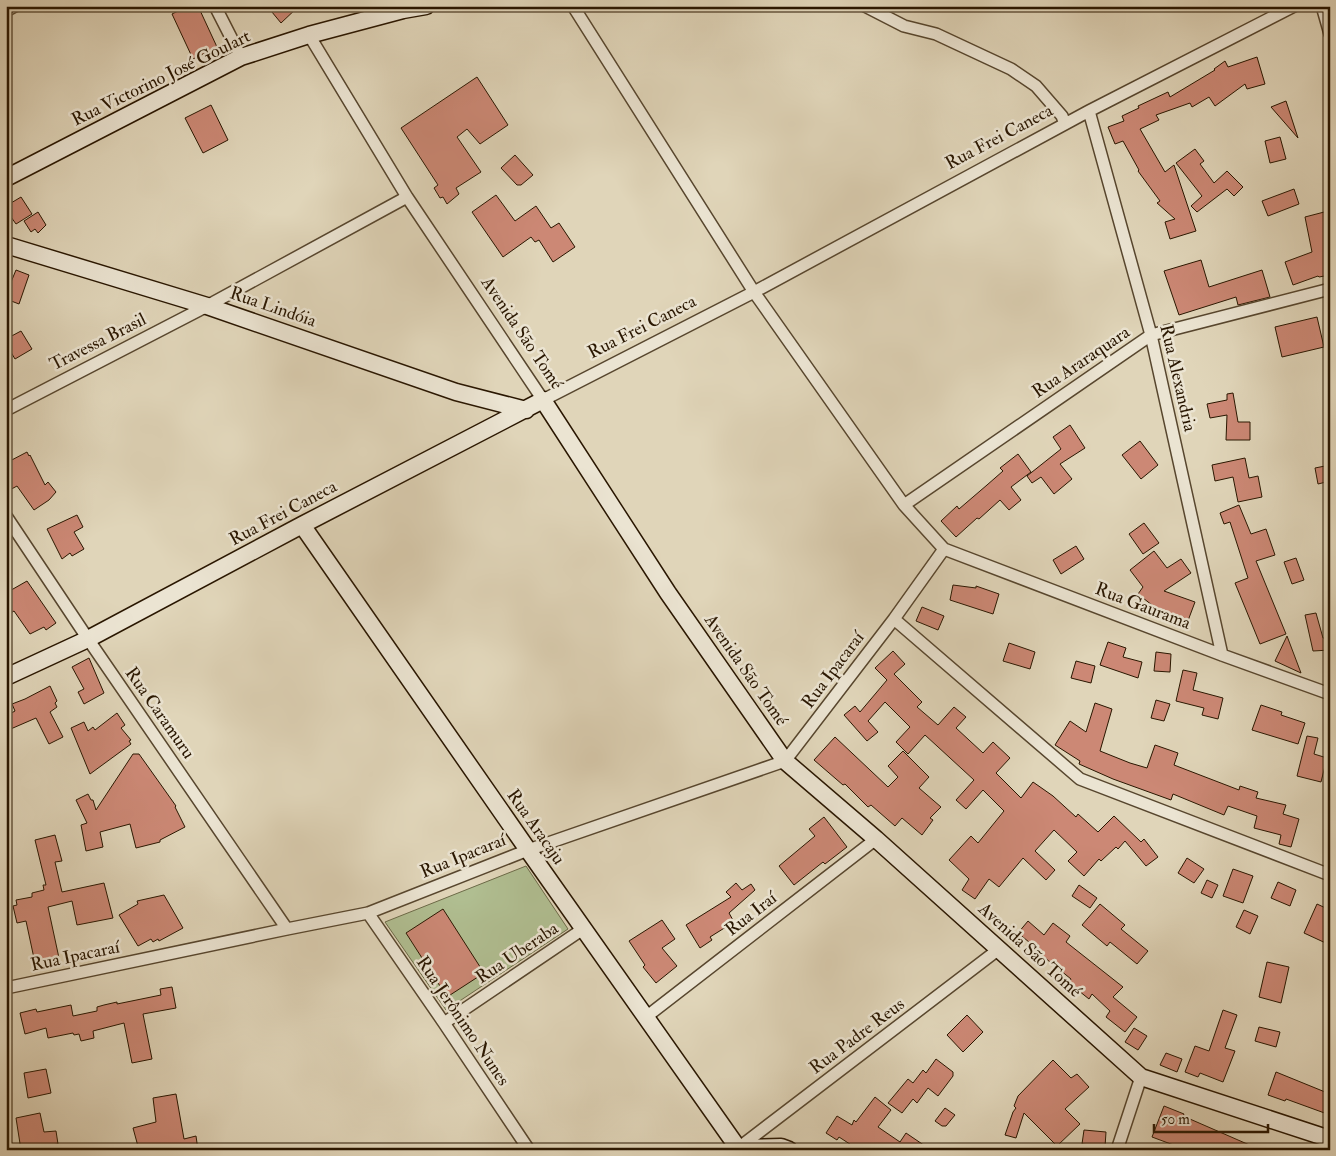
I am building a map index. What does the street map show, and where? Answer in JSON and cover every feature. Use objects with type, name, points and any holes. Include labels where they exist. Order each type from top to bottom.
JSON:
[{"type":"street","points":[[6,11],[15,6]]},
{"type":"street","points":[[215,6],[241,57]]},
{"type":"street","points":[[573,6],[754,292],[904,505],[944,549]]},
{"type":"street","points":[[865,6],[904,26],[936,34],[1011,68],[1036,86],[1062,116],[1065,124]]},
{"type":"street","name":"Rua Frei Caneca","points":[[6,677],[88,639],[302,525],[754,292],[1089,111],[1294,6]]},
{"type":"street","points":[[1322,6],[1330,34]]},
{"type":"street","name":"Rua Victorino José Goulart","points":[[6,178],[241,57],[402,8],[422,7]]},
{"type":"street","name":"Avenida São Tomé","points":[[310,35],[407,197],[543,400],[668,593],[784,761],[876,839],[1141,1077],[1330,1139]]},
{"type":"street","name":"Rua Alexandria","points":[[1089,111],[1151,335],[1222,655]]},
{"type":"street","name":"Travessa Brasil","points":[[6,410],[207,306],[407,197]]},
{"type":"street","name":"Rua Lindóia","points":[[6,245],[207,306],[456,392],[526,410]]},
{"type":"street","name":"Rua Araraquara","points":[[904,505],[1151,335],[1330,289]]},
{"type":"street","name":"Rua Caramuru","points":[[6,516],[287,929]]},
{"type":"street","name":"Rua Aracaju","points":[[302,525],[737,1149]]},
{"type":"street","name":"Rua Gaurama","points":[[944,549],[1330,694]]},
{"type":"street","name":"Rua Ipacaraí","points":[[6,988],[368,913],[528,850],[784,761],[894,619],[944,549]]},
{"type":"street","points":[[894,619],[1080,779],[1330,875]]},
{"type":"street","name":"Rua Iraí","points":[[646,1017],[876,839]]},
{"type":"street","name":"Rua Jerônimo Nunes","points":[[368,913],[529,1150]]},
{"type":"street","name":"Rua Uberaba","points":[[444,1023],[584,929]]},
{"type":"street","name":"Rua Padre Reus","points":[[737,1149],[999,949]]},
{"type":"street","points":[[1117,1150],[1141,1077]]},
{"type":"street","points":[[737,1149],[782,1147],[789,1150]]},
{"type":"green space","points":[[526,866],[568,929],[446,1010],[385,922]]},
{"type":"building","points":[[188,6],[198,6],[217,47],[193,59],[172,14]]},
{"type":"building","points":[[267,6],[299,6],[281,23]]},
{"type":"building","points":[[1257,57],[1265,84],[1247,89],[1245,84],[1215,106],[1209,97],[1192,107],[1190,103],[1156,115],[1159,120],[1140,129],[1165,172],[1174,165],[1196,231],[1170,239],[1165,222],[1175,219],[1157,203],[1160,201],[1138,171],[1123,141],[1115,144],[1108,127],[1124,121],[1122,116],[1139,108],[1138,106],[1168,92],[1170,97],[1215,70],[1225,61],[1228,67]]},
{"type":"building","points":[[477,77],[508,125],[480,144],[467,129],[457,137],[481,172],[456,188],[459,194],[447,204],[443,197],[440,198],[434,188],[438,185],[401,128]]},
{"type":"building","points":[[1286,101],[1298,138],[1271,107]]},
{"type":"building","points":[[211,105],[228,140],[203,153],[185,118]]},
{"type":"building","points":[[1280,137],[1286,159],[1270,163],[1265,141]]},
{"type":"building","points":[[1195,149],[1204,161],[1200,164],[1214,183],[1227,171],[1243,187],[1234,196],[1227,189],[1197,212],[1191,206],[1202,196],[1176,163]]},
{"type":"building","points":[[515,155],[533,175],[521,185],[517,185],[501,168]]},
{"type":"building","points":[[1294,189],[1299,204],[1268,216],[1262,201]]},
{"type":"building","points":[[496,195],[515,221],[536,206],[551,228],[559,223],[575,247],[553,262],[539,240],[535,242],[531,237],[503,257],[472,212]]},
{"type":"building","points":[[21,197],[32,214],[16,224],[6,210],[6,206]]},
{"type":"building","points":[[1328,211],[1330,219],[1330,275],[1318,276],[1293,285],[1285,262],[1312,252],[1305,217]]},
{"type":"building","points":[[38,212],[46,225],[38,233],[35,229],[31,232],[24,221]]},
{"type":"building","points":[[1201,260],[1209,287],[1262,270],[1270,297],[1238,305],[1236,297],[1179,315],[1164,271]]},
{"type":"building","points":[[16,270],[29,275],[19,304],[6,299],[6,294]]},
{"type":"building","points":[[1317,317],[1324,347],[1282,357],[1275,327]]},
{"type":"building","points":[[21,331],[32,349],[15,359],[6,344],[6,339]]},
{"type":"building","points":[[1233,393],[1238,422],[1250,422],[1250,440],[1226,440],[1227,415],[1210,418],[1207,404],[1227,400],[1227,394]]},
{"type":"building","points":[[1070,425],[1085,448],[1060,464],[1072,479],[1054,494],[1041,477],[1032,483],[1027,476],[1061,449],[1053,437]]},
{"type":"building","points":[[1140,441],[1158,465],[1141,479],[1122,455]]},
{"type":"building","points":[[27,452],[45,485],[48,482],[56,492],[49,500],[34,510],[17,486],[6,492],[6,463]]},
{"type":"building","points":[[1018,454],[1031,472],[1011,487],[1021,500],[1009,510],[1000,500],[956,537],[941,521],[957,506],[959,509],[987,485],[1003,471],[1000,468]]},
{"type":"building","points":[[1245,458],[1249,478],[1258,476],[1262,497],[1238,502],[1233,477],[1215,481],[1212,465]]},
{"type":"building","points":[[1330,465],[1330,481],[1318,484],[1315,468]]},
{"type":"building","points":[[1239,505],[1251,534],[1266,529],[1275,555],[1256,561],[1286,634],[1260,644],[1235,583],[1248,578],[1230,522],[1224,524],[1220,513]]},
{"type":"building","points":[[77,515],[83,527],[74,532],[84,549],[72,556],[70,553],[62,559],[47,529]]},
{"type":"building","points":[[1144,523],[1159,543],[1143,554],[1129,534]]},
{"type":"building","points":[[1076,546],[1084,559],[1061,574],[1053,560]]},
{"type":"building","points":[[1154,551],[1167,568],[1181,559],[1191,573],[1164,591],[1195,602],[1186,626],[1160,617],[1162,613],[1138,594],[1143,587],[1130,570]]},
{"type":"building","points":[[1296,558],[1304,580],[1292,584],[1284,562]]},
{"type":"building","points":[[27,581],[56,623],[46,630],[44,627],[30,634],[14,611],[6,616],[6,593]]},
{"type":"building","points":[[953,585],[976,588],[976,586],[999,594],[993,614],[950,600]]},
{"type":"building","points":[[922,607],[944,616],[938,630],[916,621]]},
{"type":"building","points":[[1316,613],[1323,638],[1330,638],[1330,650],[1313,651],[1305,615]]},
{"type":"building","points":[[1287,636],[1301,673],[1275,661]]},
{"type":"building","points":[[1108,642],[1126,648],[1123,657],[1142,662],[1138,678],[1100,665]]},
{"type":"building","points":[[1009,643],[1035,652],[1030,669],[1003,661]]},
{"type":"building","points":[[893,651],[905,664],[894,674],[922,702],[917,707],[938,725],[954,707],[966,717],[956,728],[983,753],[993,742],[1010,758],[996,773],[1021,798],[1033,782],[1053,796],[1076,817],[1078,814],[1098,832],[1114,816],[1141,842],[1144,839],[1158,857],[1146,866],[1125,841],[1118,849],[1116,847],[1101,861],[1099,859],[1084,876],[1068,861],[1077,852],[1054,830],[1035,851],[1055,870],[1046,880],[1023,858],[999,887],[989,879],[975,899],[962,890],[969,879],[949,860],[971,836],[978,843],[1004,811],[983,790],[966,809],[956,800],[974,780],[925,735],[908,754],[896,742],[910,727],[885,702],[868,721],[878,732],[867,741],[844,715],[855,706],[860,712],[887,680],[875,668]]},
{"type":"building","points":[[1156,652],[1171,654],[1170,672],[1154,671]]},
{"type":"building","points":[[89,658],[104,693],[84,704],[78,692],[84,689],[72,667]]},
{"type":"building","points":[[1076,661],[1095,666],[1091,683],[1071,678]]},
{"type":"building","points":[[1183,670],[1197,673],[1193,690],[1223,698],[1218,719],[1202,715],[1204,708],[1176,701]]},
{"type":"building","points":[[50,686],[57,701],[55,703],[57,707],[50,712],[63,737],[49,744],[36,718],[6,731],[6,716],[15,711],[12,704]]},
{"type":"building","points":[[1156,700],[1170,704],[1164,721],[1151,718]]},
{"type":"building","points":[[1095,703],[1112,709],[1100,751],[1147,768],[1155,745],[1178,753],[1174,765],[1239,790],[1240,786],[1258,792],[1256,798],[1286,805],[1283,814],[1299,819],[1291,847],[1279,844],[1281,835],[1254,828],[1257,816],[1228,806],[1224,815],[1173,794],[1171,800],[1113,779],[1079,764],[1080,761],[1055,745],[1070,721],[1086,732]]},
{"type":"building","points":[[1261,705],[1282,712],[1281,715],[1305,723],[1298,744],[1252,730]]},
{"type":"building","points":[[117,713],[125,725],[121,728],[131,740],[129,741],[131,744],[90,774],[71,728],[84,722],[88,731],[93,727],[95,730]]},
{"type":"building","points":[[1307,736],[1318,738],[1314,754],[1327,758],[1321,782],[1297,776]]},
{"type":"building","points":[[835,737],[888,787],[898,777],[888,766],[903,751],[929,777],[919,788],[941,807],[930,818],[933,820],[922,835],[902,818],[895,826],[871,805],[868,807],[845,784],[843,785],[814,760]]},
{"type":"building","points":[[133,754],[139,754],[144,761],[176,806],[185,827],[160,840],[160,842],[136,848],[130,824],[100,832],[103,847],[86,851],[81,825],[87,823],[76,800],[88,794],[91,800],[93,800],[96,810]]},
{"type":"building","points":[[824,817],[847,847],[825,864],[823,862],[794,885],[779,866],[815,836],[809,829]]},
{"type":"building","points":[[55,835],[62,861],[55,862],[62,892],[104,883],[113,918],[77,925],[72,901],[48,907],[59,958],[35,963],[26,921],[17,923],[13,906],[17,905],[16,900],[32,897],[32,893],[44,890],[43,885],[46,885],[35,840]]},
{"type":"building","points":[[1187,858],[1204,869],[1194,883],[1178,873]]},
{"type":"building","points":[[1233,869],[1253,876],[1243,903],[1223,896]]},
{"type":"building","points":[[1207,880],[1218,885],[1212,898],[1201,893]]},
{"type":"building","points":[[1278,882],[1296,890],[1290,906],[1271,898]]},
{"type":"building","points":[[736,883],[742,890],[751,884],[755,890],[729,913],[734,922],[710,937],[712,940],[700,948],[686,925],[731,897],[726,892]]},
{"type":"building","points":[[1079,885],[1097,898],[1090,908],[1072,896]]},
{"type":"building","points":[[164,895],[183,928],[159,941],[158,939],[153,942],[151,939],[138,946],[119,915],[138,904],[137,901]]},
{"type":"building","points":[[1100,904],[1125,925],[1121,929],[1148,951],[1137,964],[1110,942],[1107,946],[1082,925]]},
{"type":"building","points":[[1317,904],[1330,910],[1330,945],[1304,933]]},
{"type":"building","points":[[443,909],[484,973],[447,997],[406,933]]},
{"type":"building","points":[[1244,910],[1258,916],[1250,934],[1236,927]]},
{"type":"building","points":[[662,920],[675,939],[662,948],[677,966],[656,983],[643,967],[645,965],[629,941]]},
{"type":"building","points":[[1028,921],[1044,935],[1053,923],[1070,936],[1066,942],[1123,987],[1113,997],[1137,1017],[1125,1032],[1106,1017],[1110,1011],[1092,994],[1089,999],[1069,983],[1071,979],[1034,949],[1035,947],[1018,933]]},
{"type":"building","points":[[1267,962],[1289,967],[1281,1003],[1259,997]]},
{"type":"building","points":[[172,987],[176,1008],[143,1014],[152,1059],[132,1063],[124,1023],[93,1031],[94,1038],[81,1041],[79,1034],[74,1035],[73,1033],[48,1038],[46,1028],[25,1034],[20,1013],[36,1009],[37,1012],[71,1005],[73,1016],[97,1011],[97,1007],[104,1005],[161,995],[160,989]]},
{"type":"building","points":[[1223,1010],[1237,1015],[1225,1048],[1235,1051],[1223,1082],[1200,1073],[1198,1077],[1185,1072],[1195,1046],[1209,1051]]},
{"type":"building","points":[[967,1015],[983,1032],[963,1052],[947,1035]]},
{"type":"building","points":[[1259,1027],[1280,1032],[1276,1047],[1255,1041]]},
{"type":"building","points":[[1134,1028],[1147,1036],[1138,1050],[1125,1042]]},
{"type":"building","points":[[1166,1053],[1182,1059],[1177,1072],[1160,1065]]},
{"type":"building","points":[[936,1059],[953,1072],[953,1076],[938,1096],[928,1088],[917,1103],[913,1099],[902,1113],[888,1103],[908,1079],[913,1083],[923,1070],[926,1073]]},
{"type":"building","points":[[1053,1060],[1071,1078],[1077,1074],[1089,1087],[1065,1109],[1080,1124],[1057,1146],[1024,1113],[1016,1138],[1005,1135],[1016,1108],[1014,1106],[1018,1096]]},
{"type":"building","points":[[46,1069],[51,1093],[28,1098],[24,1073]]},
{"type":"building","points":[[1276,1072],[1330,1094],[1330,1115],[1286,1099],[1285,1101],[1268,1095]]},
{"type":"building","points":[[176,1094],[184,1139],[196,1136],[198,1150],[139,1150],[133,1128],[156,1122],[153,1098]]},
{"type":"building","points":[[875,1097],[891,1110],[878,1127],[900,1142],[906,1133],[931,1150],[859,1150],[839,1137],[837,1140],[826,1133],[837,1116],[852,1125],[854,1120],[856,1122]]},
{"type":"building","points":[[1164,1106],[1261,1150],[1187,1150],[1152,1137]]},
{"type":"building","points":[[945,1108],[955,1115],[946,1126],[942,1126],[935,1121]]},
{"type":"building","points":[[40,1113],[44,1132],[56,1131],[58,1144],[21,1150],[16,1118]]},
{"type":"building","points":[[1084,1130],[1106,1132],[1105,1147],[1082,1144]]}]
